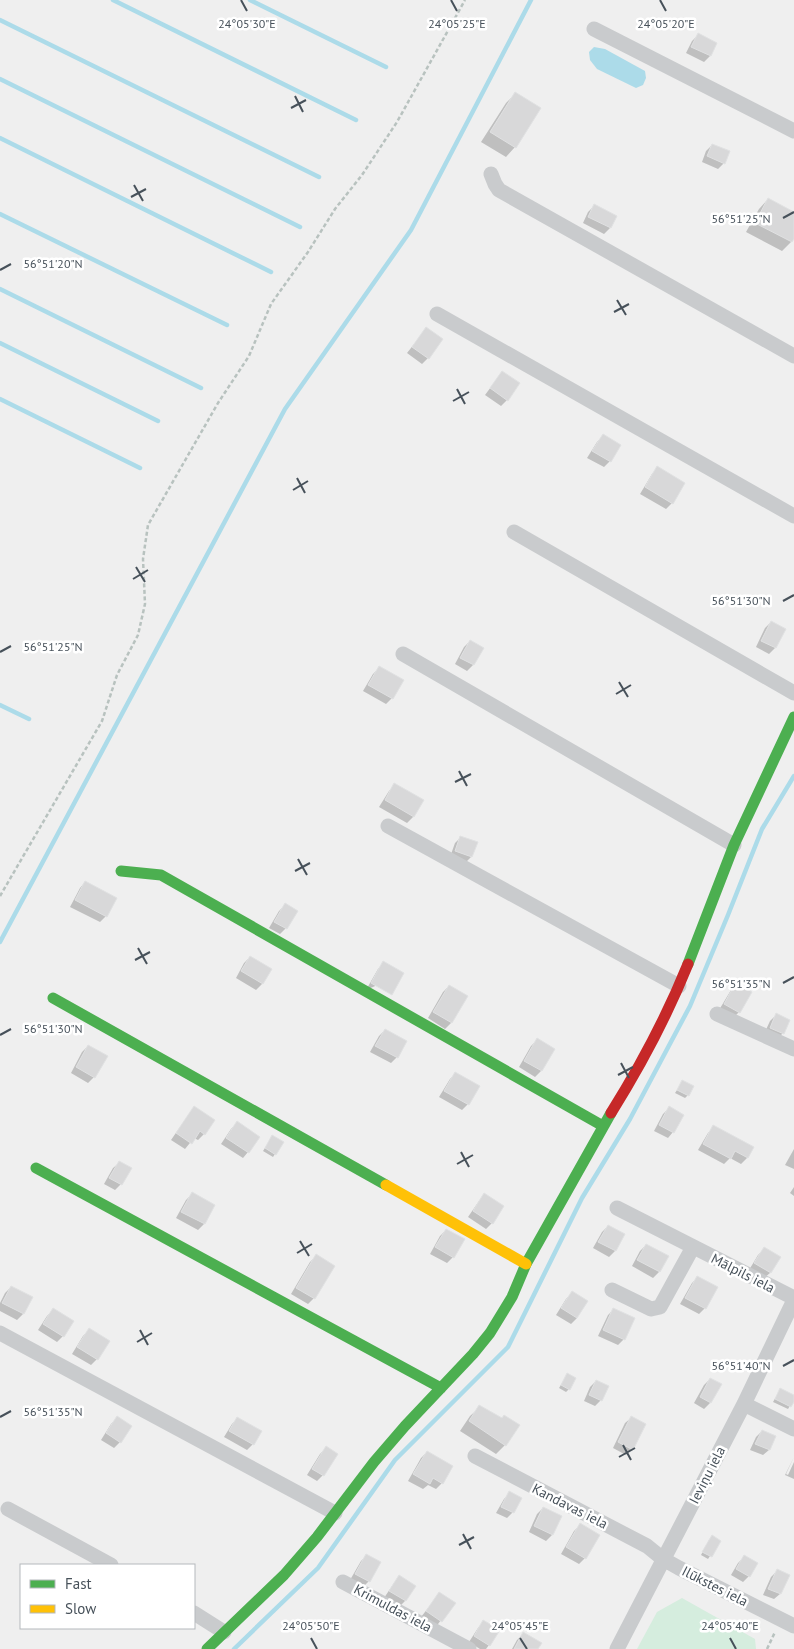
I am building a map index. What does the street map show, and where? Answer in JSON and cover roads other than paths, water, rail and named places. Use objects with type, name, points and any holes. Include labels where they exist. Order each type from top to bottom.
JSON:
[{"type":"street","points":[[594,29],[794,131]]},
{"type":"street","points":[[491,174],[494,184],[499,190],[794,356]]},
{"type":"street","points":[[437,314],[794,516]]},
{"type":"street","points":[[514,532],[794,693]]},
{"type":"street","points":[[403,654],[734,845]]},
{"type":"street","points":[[207,1649],[284,1575],[317,1537],[380,1455],[473,1354],[490,1332],[512,1297],[526,1264],[638,1067],[679,986],[734,845],[794,717]]},
{"type":"street","points":[[388,826],[679,986]]},
{"type":"street","points":[[121,871],[161,875],[603,1126]]},
{"type":"street","points":[[53,998],[526,1264]]},
{"type":"street","points":[[717,1014],[794,1049]]},
{"type":"street","points":[[36,1168],[441,1388]]},
{"type":"street","name":"Mālpils iela","points":[[617,1208],[794,1299]]},
{"type":"street","points":[[612,1290],[651,1308],[660,1307],[693,1247]]},
{"type":"street","name":"Ieviņu iela","points":[[617,1649],[744,1404],[794,1299]]},
{"type":"street","points":[[0,1333],[335,1513]]},
{"type":"street","points":[[744,1404],[794,1428]]},
{"type":"street","name":"Kandavas iela","points":[[475,1456],[647,1546],[663,1559]]},
{"type":"street","points":[[8,1509],[109,1564]]},
{"type":"street","name":"Ilūkstes iela","points":[[663,1559],[788,1623]]},
{"type":"street","name":"Krimuldas iela","points":[[343,1582],[470,1649]]},
{"type":"street","points":[[195,1614],[224,1632]]},
{"type":"water","points":[[594,47],[605,49],[645,71],[646,78],[643,85],[636,88],[597,69],[590,60],[589,52]]},
{"type":"waterway","points":[[113,0],[356,120]]},
{"type":"waterway","points":[[250,0],[386,67]]},
{"type":"waterway","points":[[0,942],[285,409],[411,230],[531,0]]},
{"type":"waterway","points":[[0,20],[319,177]]},
{"type":"waterway","points":[[0,79],[300,227]]},
{"type":"waterway","points":[[0,138],[271,272]]},
{"type":"waterway","points":[[0,214],[227,325]]},
{"type":"waterway","points":[[0,289],[201,388]]},
{"type":"waterway","points":[[0,343],[158,421]]},
{"type":"waterway","points":[[0,399],[140,468]]},
{"type":"waterway","points":[[0,705],[29,719]]},
{"type":"waterway","points":[[234,1649],[318,1568],[395,1460],[508,1347],[582,1198],[630,1119],[690,1006],[762,829],[794,776]]}]
